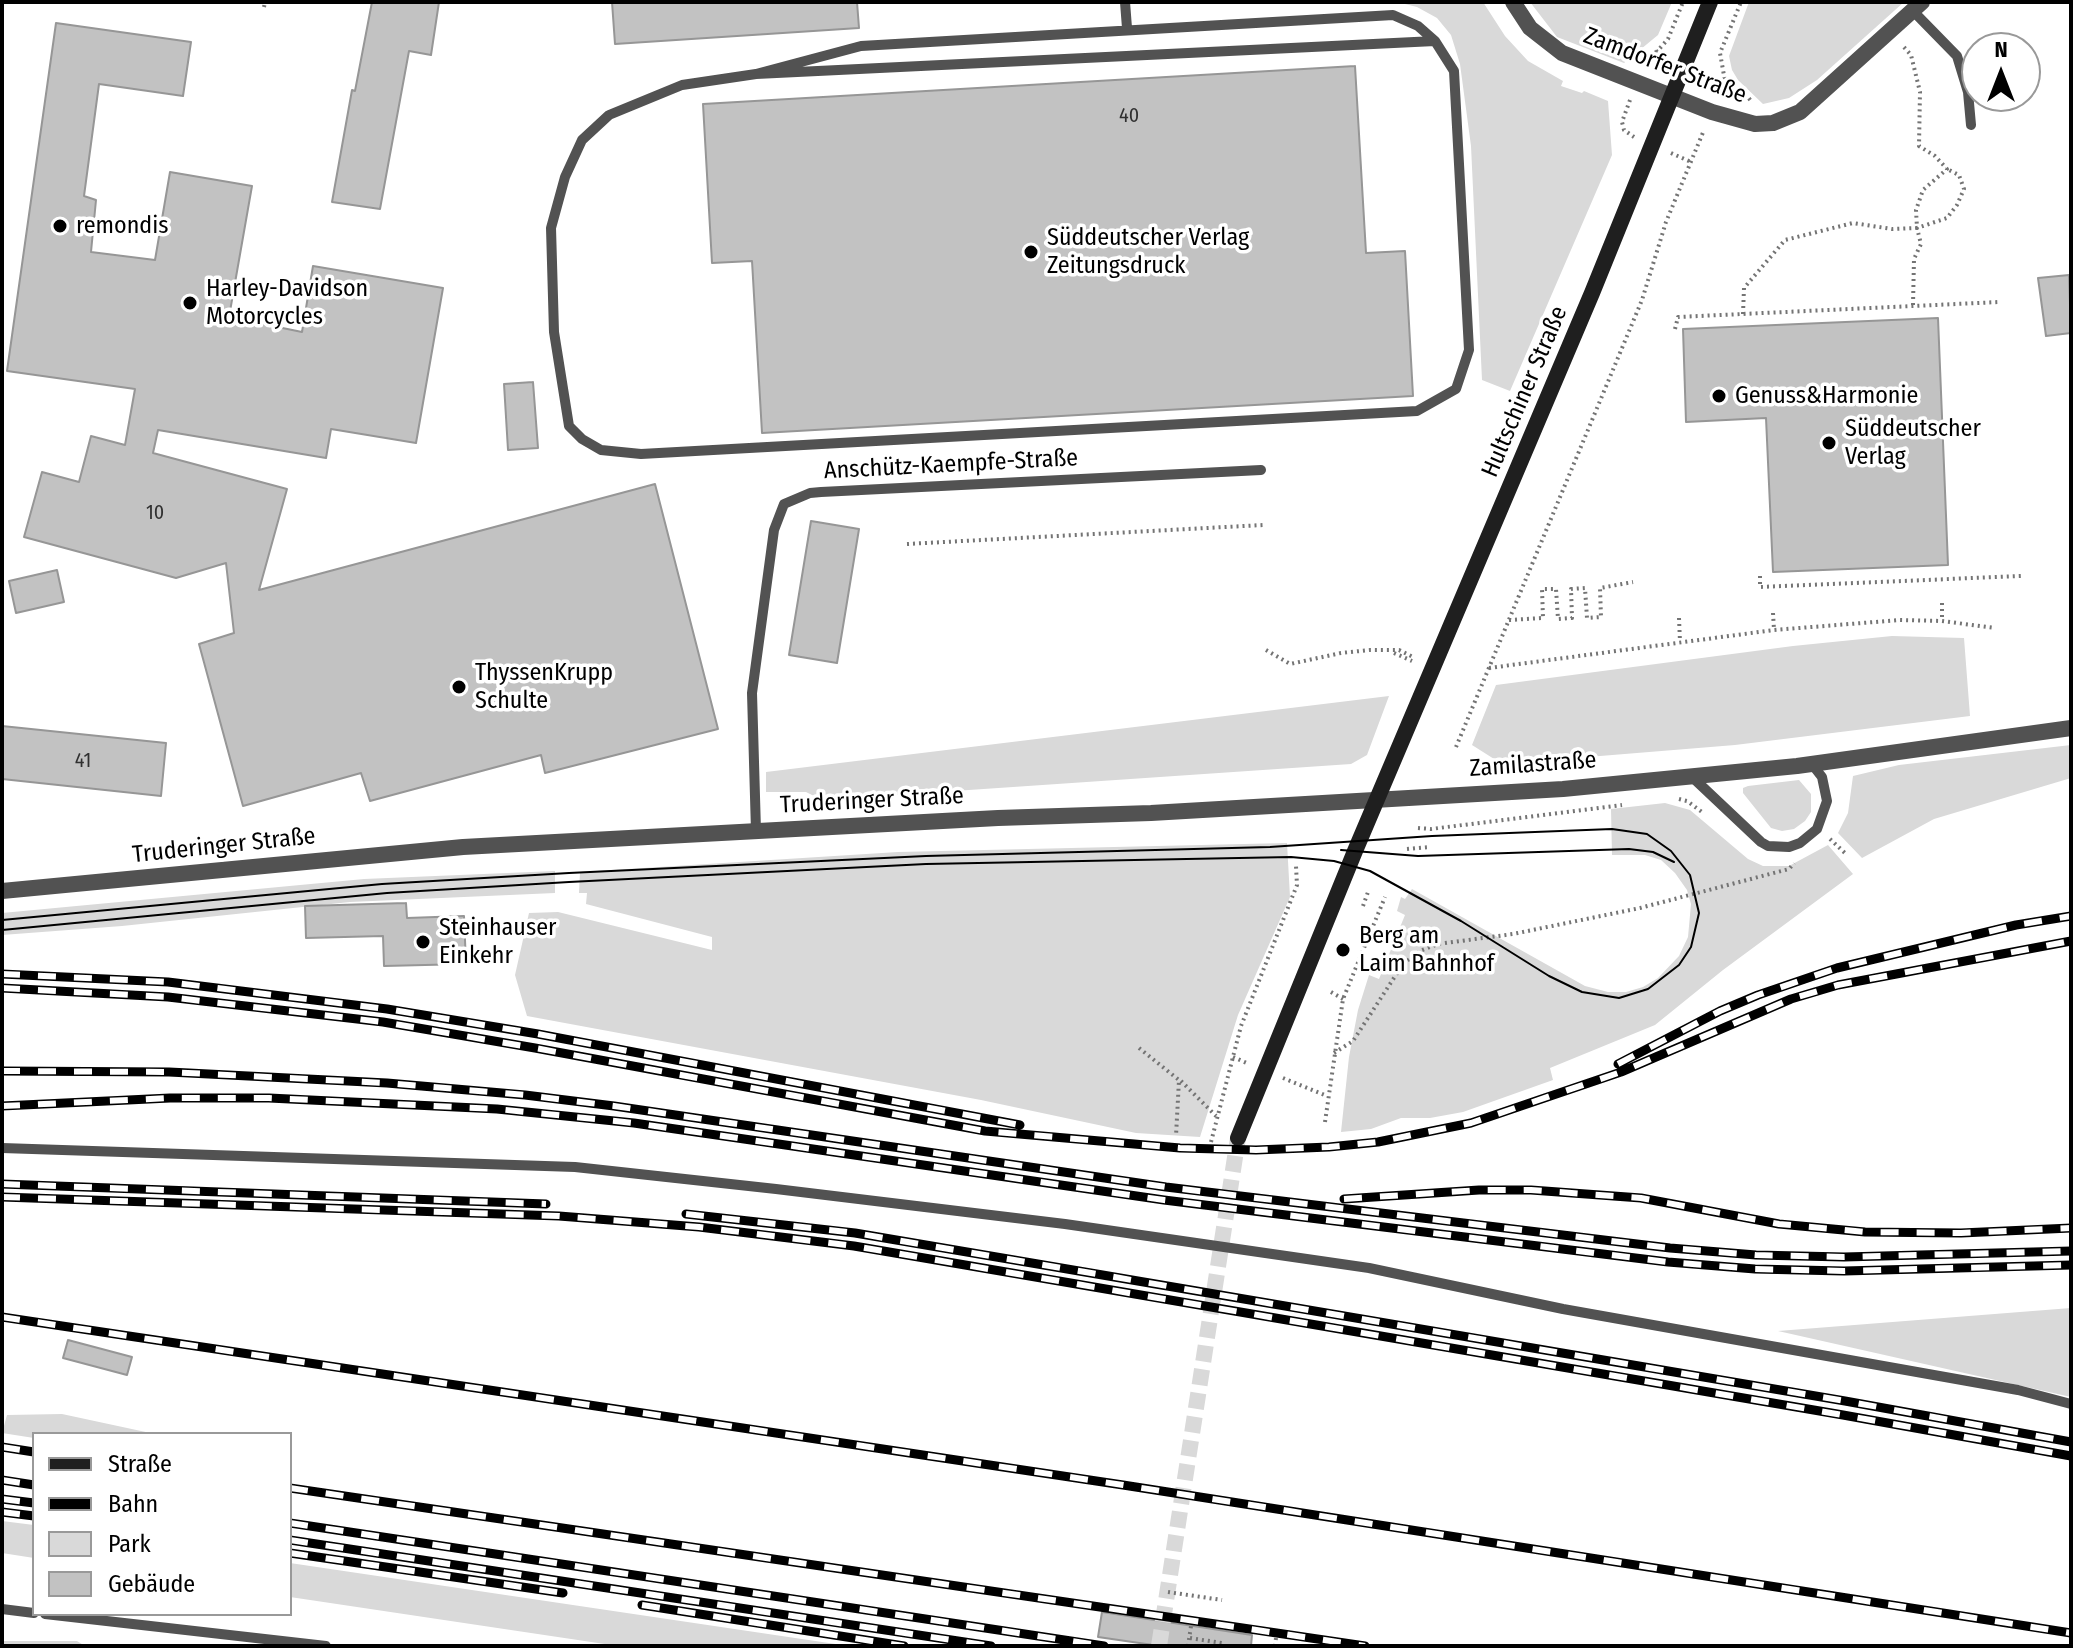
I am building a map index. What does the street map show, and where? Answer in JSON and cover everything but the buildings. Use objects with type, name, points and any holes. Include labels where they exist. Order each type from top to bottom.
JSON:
[{"type":"main road","name":"Hultschiner Straße","points":[[1378,798],[1520,465],[1710,2]]},
{"type":"main road","points":[[1238,1138],[1378,798]]},
{"type":"street","name":"Zamdorfer Straße","points":[[1513,2],[1530,28],[1562,53],[1712,112],[1755,124],[1773,123],[1800,112],[1917,6]]},
{"type":"street","name":"Zamilastraße","points":[[1378,798],[1563,789],[1811,763],[2071,728]]},
{"type":"street","name":"Truderinger Straße","points":[[2,891],[463,847],[1151,813],[1378,798]]},
{"type":"lane","points":[[1125,2],[1127,28]]},
{"type":"lane","points":[[1917,6],[1957,56],[1968,92],[1971,125]]},
{"type":"lane","points":[[756,74],[861,46],[1127,28],[1393,15],[1418,26],[1435,41],[1454,71],[1469,350],[1456,389],[1417,411],[641,454],[601,450],[582,439],[569,426],[554,332],[551,228],[565,177],[582,140],[609,115],[682,85],[756,74],[1435,41]]},
{"type":"lane","name":"Anschütz-Kaempfe-Straße","points":[[756,831],[752,693],[774,530],[784,504],[810,493],[821,492],[1261,470]]},
{"type":"lane","points":[[1690,775],[1761,842],[1768,846],[1789,847],[1809,837],[1817,829],[1827,801],[1822,777],[1811,763]]},
{"type":"lane","points":[[2,1148],[575,1167],[1050,1222],[1369,1268],[1563,1309],[2018,1390],[2071,1404]]},
{"type":"lane","points":[[2,1609],[32,1613]]},
{"type":"lane","points":[[63,1616],[326,1646]]},
{"type":"path","points":[[1725,81],[1720,53],[1741,2]]},
{"type":"path","points":[[1743,314],[1744,288],[1785,240],[1853,223],[1892,229],[1917,228],[1947,218],[1957,205],[1964,189],[1959,175],[1919,146],[1920,92],[1911,55]]},
{"type":"path","points":[[1456,747],[1642,300],[1666,222],[1712,112]]},
{"type":"path","points":[[1913,306],[1914,259],[1921,244],[1916,210],[1923,190],[1947,169]]},
{"type":"path","points":[[1675,329],[1678,317],[1999,302]]},
{"type":"path","points":[[907,544],[1263,525]]},
{"type":"path","points":[[1760,576],[1760,587],[2021,576]]},
{"type":"path","points":[[1509,620],[1543,618],[1542,589],[1556,589],[1558,619],[1572,618],[1571,589],[1585,588],[1587,618],[1601,617],[1600,588],[1633,582]]},
{"type":"path","points":[[1942,603],[1942,621]]},
{"type":"path","points":[[1773,613],[1774,630]]},
{"type":"path","points":[[1679,618],[1680,642]]},
{"type":"path","points":[[1489,668],[1774,630],[1900,620],[1942,621],[1995,628]]},
{"type":"path","points":[[1266,650],[1290,664],[1341,653],[1399,650],[1413,659]]},
{"type":"path","points":[[1669,797],[1687,801],[1705,815]]},
{"type":"path","points":[[1418,828],[1431,829],[1624,805]]},
{"type":"path","points":[[1820,846],[1831,838],[1846,854]]},
{"type":"path","points":[[1407,849],[1430,847]]},
{"type":"path","points":[[1334,1053],[1353,1041],[1403,964],[1420,951],[1438,944],[1513,934],[1640,908],[1789,869],[1795,862],[1783,863]]},
{"type":"path","points":[[1211,1142],[1241,1026],[1294,897],[1296,866]]},
{"type":"path","points":[[1363,906],[1368,892]]},
{"type":"path","points":[[1325,1122],[1343,999],[1385,897]]},
{"type":"path","points":[[1331,992],[1343,999]]},
{"type":"path","points":[[1139,1048],[1179,1080],[1216,1116]]},
{"type":"path","points":[[1176,1136],[1179,1080]]},
{"type":"path","points":[[1168,1592],[1222,1600]]},
{"type":"path","points":[[1188,1646],[1191,1626]]},
{"type":"path","points":[[1190,1638],[1222,1643]]},
{"type":"path","points":[[1275,1646],[1276,1638]]},
{"type":"green space","points":[[1397,2],[1483,2],[1505,36],[1528,61],[1563,81],[1561,86],[1608,101],[1612,155],[1510,391],[1482,380],[1471,146],[1460,64],[1451,35],[1437,18],[1417,7]]},
{"type":"green space","points":[[1530,2],[1672,2],[1658,35],[1624,63],[1557,37]]},
{"type":"green space","points":[[1749,2],[1904,2],[1817,80],[1789,98],[1763,104],[1738,80],[1729,56]]},
{"type":"green space","points":[[1892,636],[1964,638],[1970,716],[1735,745],[1502,764],[1472,745],[1496,685]]},
{"type":"green space","points":[[1389,696],[1367,755],[1351,764],[822,800],[806,792],[766,792],[766,772]]},
{"type":"green space","points":[[2071,745],[2071,778],[1934,819],[1862,858],[1838,833],[1848,813],[1853,776],[1899,765]]},
{"type":"green space","points":[[1799,780],[1811,794],[1811,812],[1794,829],[1782,831],[1771,828],[1743,793],[1743,788],[1748,786]]},
{"type":"green space","points":[[1665,803],[1690,810],[1748,859],[1763,866],[1789,866],[1828,845],[1853,874],[1723,970],[1655,1025],[1550,1068],[1553,1080],[1463,1112],[1430,1118],[1401,1118],[1371,1129],[1341,1132],[1349,1057],[1358,1010],[1369,975],[1379,979],[1405,915],[1397,911],[1401,897],[1405,899],[1412,889],[1585,986],[1608,992],[1626,992],[1643,987],[1658,978],[1679,956],[1688,937],[1691,904],[1687,890],[1661,860],[1645,855],[1612,855],[1611,809]]},
{"type":"green space","points":[[1287,843],[1290,897],[1238,1015],[1200,1137],[1136,1133],[981,1100],[527,1016],[515,975],[529,913],[558,912],[712,950],[712,937],[586,904],[587,893],[579,893],[580,872],[898,852]]},
{"type":"green space","points":[[555,871],[555,893],[350,902],[2,935],[2,913],[364,879]]},
{"type":"green space","points":[[2071,1308],[2071,1397],[1778,1331]]},
{"type":"green space","points":[[62,1414],[146,1432],[32,1432],[32,1438],[2,1433],[7,1415]]},
{"type":"green space","points":[[2,1521],[32,1525],[32,1558],[2,1553]]},
{"type":"green space","points":[[292,1563],[849,1646],[618,1646],[292,1597]]},
{"type":"green space","points":[[2,1641],[77,1641],[85,1646],[2,1646]]},
{"type":"tunnel","points":[[1159,1646],[1238,1138]]},
{"type":"tram line","points":[[2,920],[382,884],[569,873],[926,856],[1270,847],[1432,836],[1612,829],[1647,834],[1671,851],[1690,875],[1699,913],[1691,947],[1679,965],[1648,989],[1619,998],[1582,992],[1549,976],[1461,921],[1370,871],[1334,861],[1291,857],[926,864],[569,882],[387,893],[2,930]]},
{"type":"tram line","points":[[1341,850],[1418,856],[1629,849],[1653,852],[1674,862]]},
{"type":"railway","points":[[1618,1064],[1720,1011],[1837,968],[2016,925],[2071,916]]},
{"type":"railway","points":[[2,988],[168,997],[383,1022],[985,1131],[1180,1148],[1256,1150],[1378,1142],[1471,1123],[1621,1072],[1791,999],[1838,985],[2071,941]]},
{"type":"railway","points":[[2,974],[168,982],[387,1009],[538,1034],[1020,1125]]},
{"type":"railway","points":[[2,1071],[169,1072],[387,1083],[525,1095],[1166,1187],[1670,1248],[1756,1255],[1844,1257],[2071,1251]]},
{"type":"railway","points":[[2,1106],[170,1098],[269,1098],[497,1109],[634,1123],[1164,1200],[1668,1262],[1755,1269],[1844,1271],[2071,1265]]},
{"type":"railway","points":[[2,1184],[546,1204]]},
{"type":"railway","points":[[1344,1199],[1479,1190],[1531,1190],[1641,1198],[1779,1224],[1865,1232],[1961,1233],[2071,1228]]},
{"type":"railway","points":[[2,1197],[559,1216],[699,1227],[854,1246],[2071,1456]]},
{"type":"railway","points":[[686,1214],[855,1233],[2071,1442]]},
{"type":"railway","points":[[2,1317],[1123,1485],[2071,1633]]},
{"type":"railway","points":[[2,1447],[32,1452]]},
{"type":"railway","points":[[2,1480],[32,1485]]},
{"type":"railway","points":[[292,1488],[1365,1646]]},
{"type":"railway","points":[[2,1499],[32,1503]]},
{"type":"railway","points":[[2,1512],[32,1516]]},
{"type":"railway","points":[[292,1523],[1104,1646]]},
{"type":"railway","points":[[292,1540],[991,1646]]},
{"type":"railway","points":[[292,1553],[563,1593]]},
{"type":"railway","points":[[642,1605],[904,1646]]},
{"type":"place","name":"remondis","points":[[60,226]]},
{"type":"place","name":"Süddeutscher Verlag Zeitungsdruck","points":[[1031,252]]},
{"type":"place","name":"Harley-Davidson Motorcycles","points":[[190,303]]},
{"type":"place","name":"Genuss&Harmonie","points":[[1719,396]]},
{"type":"place","name":"Süddeutscher Verlag","points":[[1829,443]]},
{"type":"place","name":"ThyssenKrupp Schulte","points":[[459,687]]},
{"type":"place","name":"Steinhauser Einkehr","points":[[423,942]]},
{"type":"place","name":"Berg am Laim Bahnhof","points":[[1343,950]]}]
